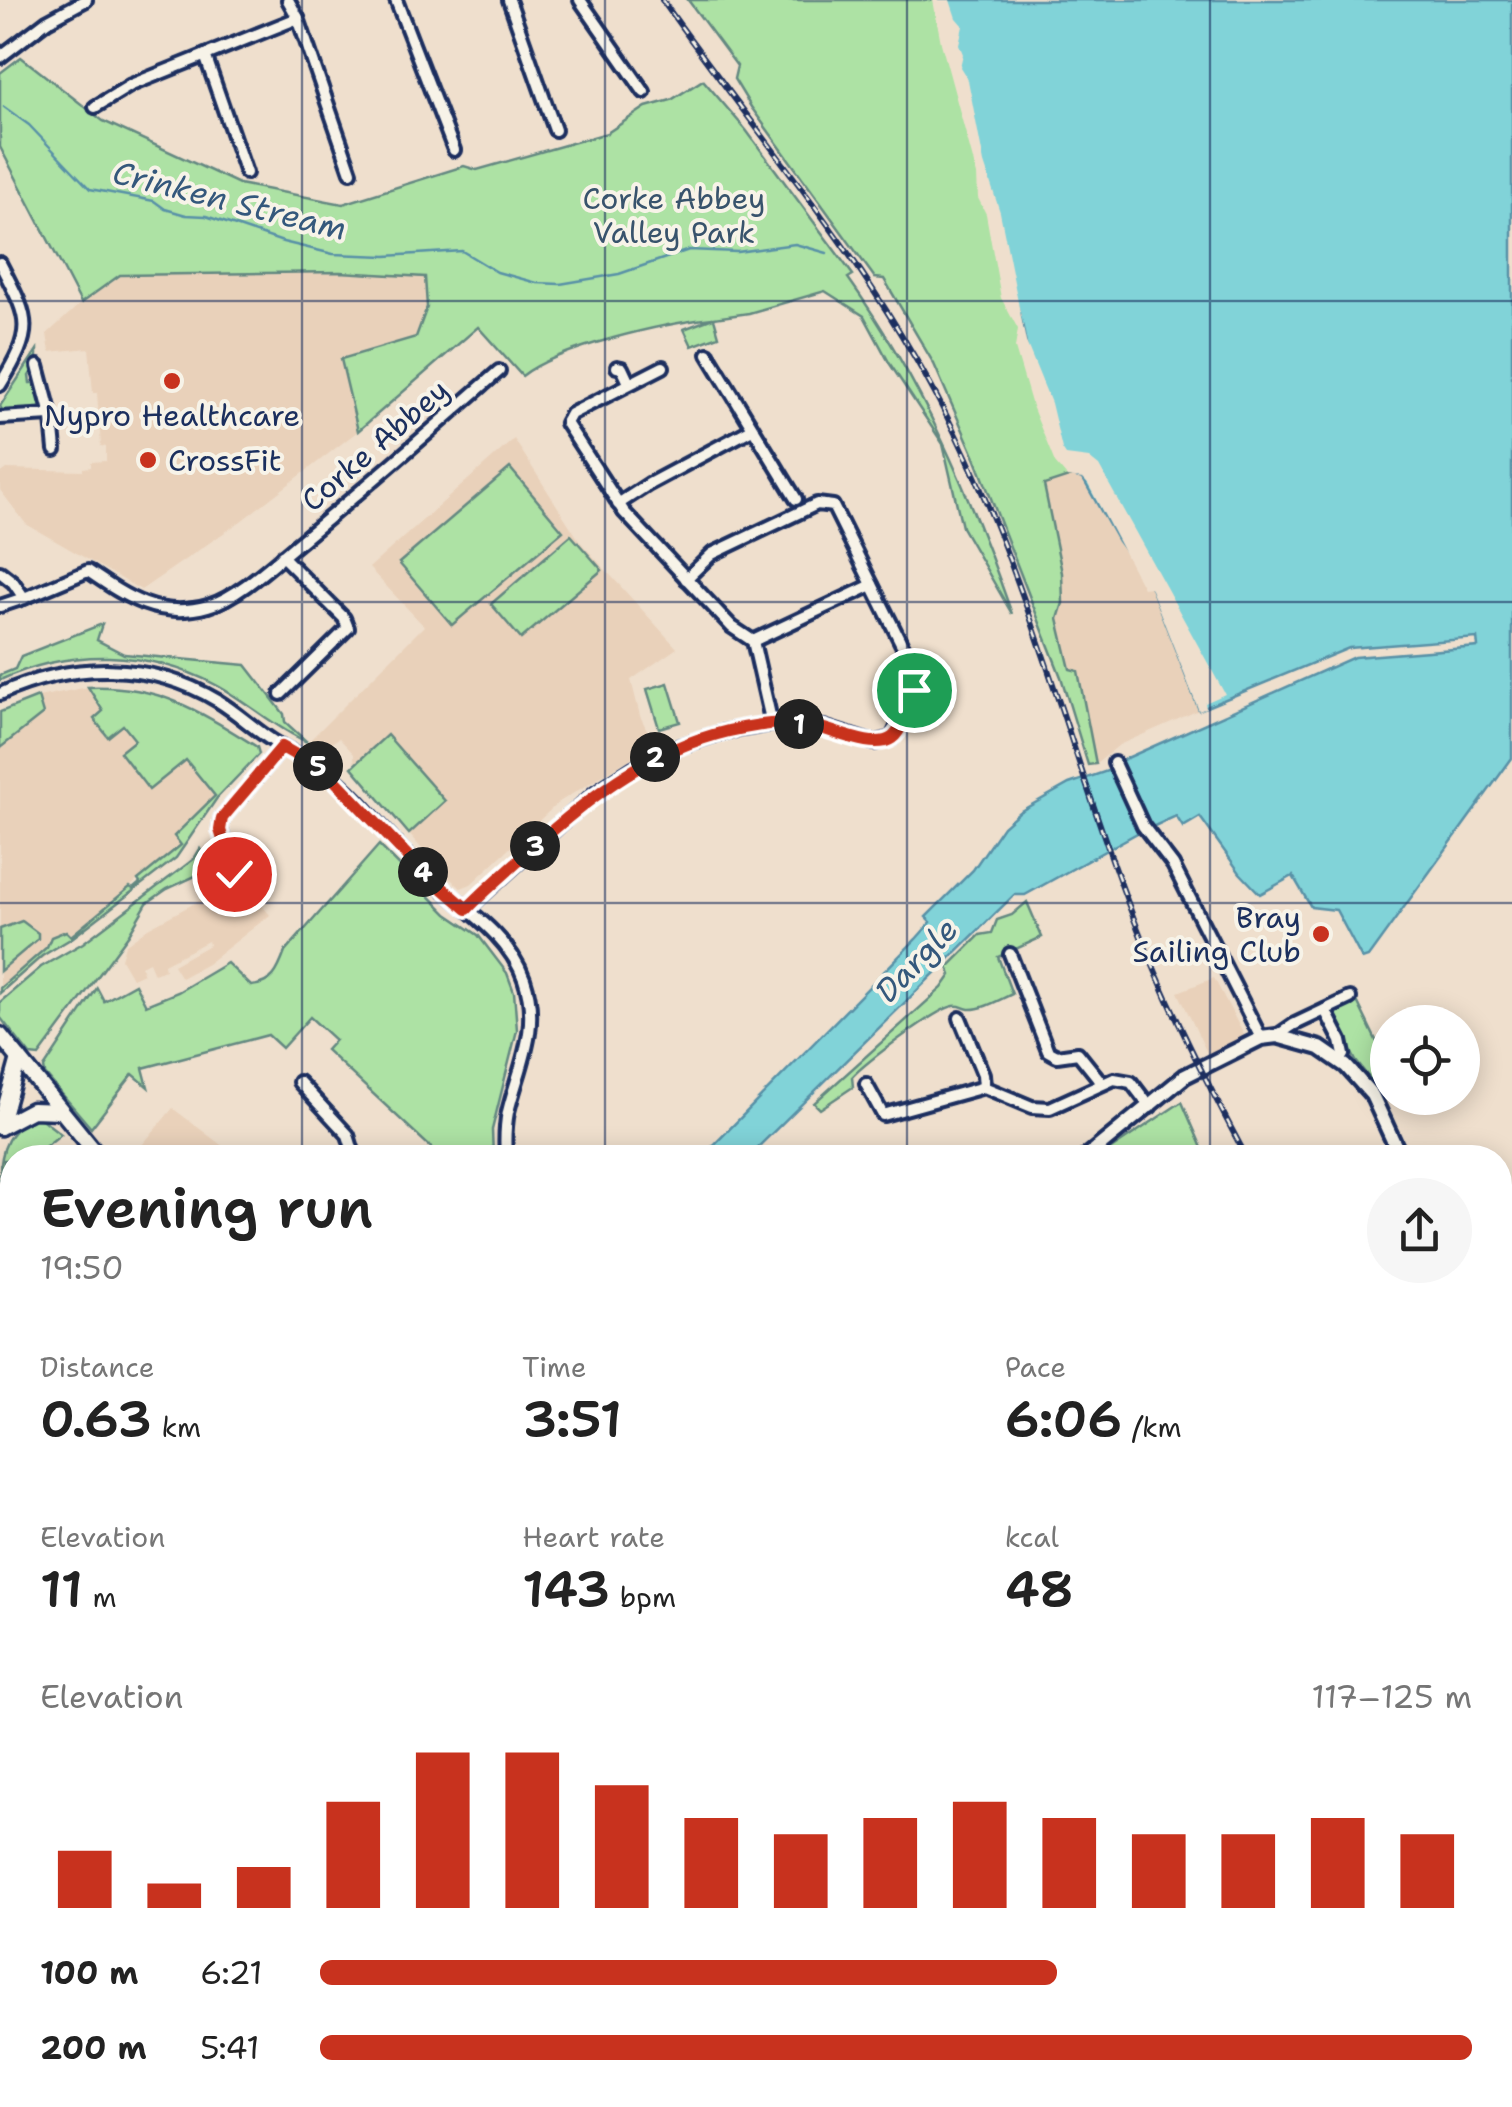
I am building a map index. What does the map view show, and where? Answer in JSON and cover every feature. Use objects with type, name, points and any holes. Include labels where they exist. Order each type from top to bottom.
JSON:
[{"type":"main road","points":[[0,1035],[87,1145]]},
{"type":"main road","points":[[0,1127],[19,1058]]},
{"type":"main road","points":[[0,1127],[32,1110],[61,1111]]},
{"type":"street","points":[[0,56],[86,0]]},
{"type":"street","points":[[288,0],[298,18],[351,172]]},
{"type":"street","points":[[396,0],[454,150]]},
{"type":"street","points":[[580,0],[644,92]]},
{"type":"street","points":[[512,1],[556,130]]},
{"type":"street","points":[[95,107],[131,85],[298,18]]},
{"type":"street","points":[[205,55],[246,173]]},
{"type":"street","points":[[0,263],[26,314],[22,342],[0,385]]},
{"type":"street","points":[[708,354],[796,499]]},
{"type":"street","points":[[617,367],[622,368],[628,383]]},
{"type":"street","points":[[663,367],[571,414],[566,423],[618,504],[732,627],[752,641],[772,724]]},
{"type":"street","name":"Corke Abbey","points":[[0,606],[88,571],[140,605],[202,607],[218,602],[388,470],[499,371]]},
{"type":"street","points":[[36,373],[50,416],[55,450]]},
{"type":"street","points":[[0,418],[50,416]]},
{"type":"street","points":[[618,504],[752,429]]},
{"type":"street","points":[[467,909],[578,807],[633,768],[696,740],[772,724],[806,724],[863,742],[884,742],[898,732],[916,683],[912,665],[832,506],[821,503],[712,554],[686,578]]},
{"type":"street","points":[[281,694],[348,628],[344,618],[282,556]]},
{"type":"street","points":[[0,572],[24,598]]},
{"type":"street","points":[[752,641],[872,585]]},
{"type":"street","points":[[0,694],[53,674],[114,669],[144,672],[197,690],[329,774],[417,866],[497,936],[514,956],[524,977],[532,1014],[527,1051],[508,1112],[507,1145]]},
{"type":"street","points":[[234,874],[220,830],[222,818],[282,747]]},
{"type":"street","points":[[1114,764],[1143,826],[1174,865],[1261,1038]]},
{"type":"street","points":[[1010,954],[1048,1051],[1057,1056],[1078,1054],[1102,1082]]},
{"type":"street","points":[[1278,1036],[1350,998]]},
{"type":"street","points":[[1325,1010],[1343,1047],[1340,1060]]},
{"type":"street","points":[[960,1018],[983,1074],[984,1086]]},
{"type":"street","points":[[1101,1145],[1185,1076],[1261,1038],[1278,1036],[1309,1043],[1340,1060],[1376,1101],[1395,1145]]},
{"type":"street","points":[[866,1084],[883,1115],[984,1086],[1042,1108],[1058,1106],[1114,1078],[1131,1082],[1150,1106]]},
{"type":"street","points":[[299,1082],[348,1135],[351,1145]]},
{"type":"shaded area","points":[[340,272],[425,277],[427,307],[416,337],[341,359],[358,431],[241,521],[141,590],[26,524],[0,490],[0,474],[7,469],[83,471],[91,467],[91,462],[106,461],[89,348],[50,352],[47,334],[120,275]]},
{"type":"shaded area","points":[[514,439],[581,543],[677,648],[631,680],[640,716],[654,744],[559,802],[471,884],[461,888],[439,869],[355,771],[354,754],[339,738],[322,749],[307,743],[424,626],[369,568]]},
{"type":"shaded area","points":[[1072,476],[1083,479],[1150,584],[1199,710],[1119,745],[1096,764],[1078,672],[1070,670],[1058,618],[1062,573],[1044,484]]},
{"type":"shaded area","points":[[88,687],[103,711],[107,736],[123,725],[135,741],[149,790],[186,760],[215,795],[174,835],[181,845],[0,993],[0,746],[43,711],[38,697]]},
{"type":"shaded area","points":[[240,879],[270,915],[207,964],[181,978],[173,965],[209,945],[208,941],[164,964],[165,970],[154,974],[149,962],[141,966],[143,973],[132,978],[121,959],[125,945],[148,928]]},
{"type":"shaded area","points":[[1214,978],[1245,1037],[1208,1055],[1178,992]]},
{"type":"shaded area","points":[[173,1108],[221,1145],[142,1145]]},
{"type":"green space","points":[[688,0],[938,0],[1072,476],[1044,485],[1062,573],[1063,603],[1058,619],[1070,669],[1078,671],[1096,764],[1088,765],[1061,677],[934,364],[884,279],[875,278],[751,107],[734,79],[737,66]]},
{"type":"green space","name":"Corke Abbey Valley Park","points":[[21,57],[103,121],[239,184],[343,204],[464,166],[477,170],[607,133],[646,107],[671,100],[703,80],[746,130],[853,275],[848,278],[899,357],[942,440],[1012,614],[962,527],[943,444],[890,364],[864,316],[825,291],[749,313],[714,318],[719,336],[692,346],[684,329],[713,318],[586,346],[522,376],[478,327],[358,431],[341,359],[416,337],[427,307],[425,277],[340,272],[120,275],[81,303],[0,147],[0,73]]},
{"type":"green space","points":[[37,350],[37,364],[29,376],[30,383],[38,383],[43,411],[2,410],[0,406]]},
{"type":"green space","points":[[510,468],[563,531],[452,625],[399,563]]},
{"type":"green space","points":[[571,535],[602,570],[521,639],[491,604]]},
{"type":"green space","points":[[102,624],[97,640],[124,654],[246,665],[284,714],[285,722],[307,742],[216,685],[190,673],[136,659],[108,657],[53,662],[0,680],[0,675],[15,669],[21,656]]},
{"type":"green space","points":[[668,683],[680,722],[659,728],[647,689]]},
{"type":"green space","points":[[88,687],[136,690],[177,702],[257,747],[259,754],[217,798],[176,858],[72,938],[42,956],[0,993],[0,988],[47,947],[51,937],[66,931],[71,936],[140,883],[138,880],[181,845],[174,836],[215,796],[186,760],[149,790],[120,752],[135,740],[123,725],[108,737],[94,719],[103,711]]},
{"type":"green space","points":[[38,697],[43,714],[0,748],[0,712]]},
{"type":"green space","points":[[387,735],[445,801],[409,834],[352,767]]},
{"type":"green space","points":[[379,845],[447,914],[478,935],[507,973],[514,992],[517,1030],[492,1130],[493,1145],[428,1145],[326,1050],[335,1040],[310,1017],[282,1048],[268,1035],[143,1068],[148,1087],[133,1074],[91,1128],[45,1074],[44,1068],[97,988],[104,1001],[135,984],[146,1005],[178,992],[227,963],[251,986],[258,985],[277,971],[285,952]]},
{"type":"green space","points":[[200,849],[208,862],[204,872],[147,903],[129,934],[39,1056],[30,1055],[0,1017],[0,1002],[41,967],[83,943],[194,859]]},
{"type":"green space","points":[[1027,902],[1042,937],[998,957],[1012,994],[979,1008],[945,1009],[859,1070],[852,1077],[853,1087],[820,1109],[814,1103],[942,988],[951,975],[948,967],[980,935],[992,933],[997,920],[1012,915]]},
{"type":"green space","points":[[22,921],[38,933],[38,939],[0,971],[0,929]]},
{"type":"green space","points":[[1356,999],[1370,1028],[1370,1079],[1356,1061],[1334,1017],[1336,1009]]},
{"type":"green space","points":[[1182,1102],[1201,1145],[1117,1145]]},
{"type":"green space","points":[[39,1117],[61,1134],[47,1145],[6,1145],[13,1132]]},
{"type":"water","points":[[938,0],[1512,0],[1512,758],[1368,957],[1362,959],[1336,910],[1311,907],[1293,876],[1260,894],[1200,817],[1183,827],[1176,816],[1147,826],[1118,762],[1354,657],[1478,647],[1477,638],[1349,648],[1199,710],[1150,585],[1118,541],[1083,479],[1072,476],[1037,405],[1023,328]]},
{"type":"water","name":"Dargle","points":[[1110,770],[1139,832],[1025,895],[1014,895],[760,1145],[714,1145],[916,939],[931,922],[926,917],[973,870],[1003,826],[1019,812],[1069,784]]},
{"type":"pier","points":[[933,0],[950,0],[963,26],[960,67],[968,80],[984,163],[1000,212],[1026,342],[1051,403],[1062,449],[1066,455],[1089,458],[1099,466],[1225,694],[1205,703],[1206,708],[1199,711],[1150,587],[1143,588],[1088,484],[1083,479],[1067,477],[1055,463],[1032,406],[1015,348],[1018,329],[1001,298],[986,214],[978,198],[977,175]]},
{"type":"waterway","name":"Crinken Stream","points":[[4,107],[29,125],[90,189],[154,201],[165,209],[206,216],[333,254],[386,256],[462,251],[497,272],[537,283],[560,284],[619,274],[689,250],[737,252],[795,244],[827,253]]},
{"type":"railway","points":[[662,0],[856,265],[926,377],[957,437],[1008,555],[1146,950],[1240,1145]]},
{"type":"place","name":"Nypro Healthcare","points":[[172,381]]},
{"type":"place","name":"CrossFit","points":[[148,460]]},
{"type":"place","name":"Bray Sailing Club","points":[[1321,934]]},
{"type":"route","points":[[234,874],[220,830],[222,818],[282,747],[329,774],[417,866],[467,909],[578,807],[633,768],[696,740],[772,724],[806,724],[863,742],[884,742],[898,732],[914,690]]}]
